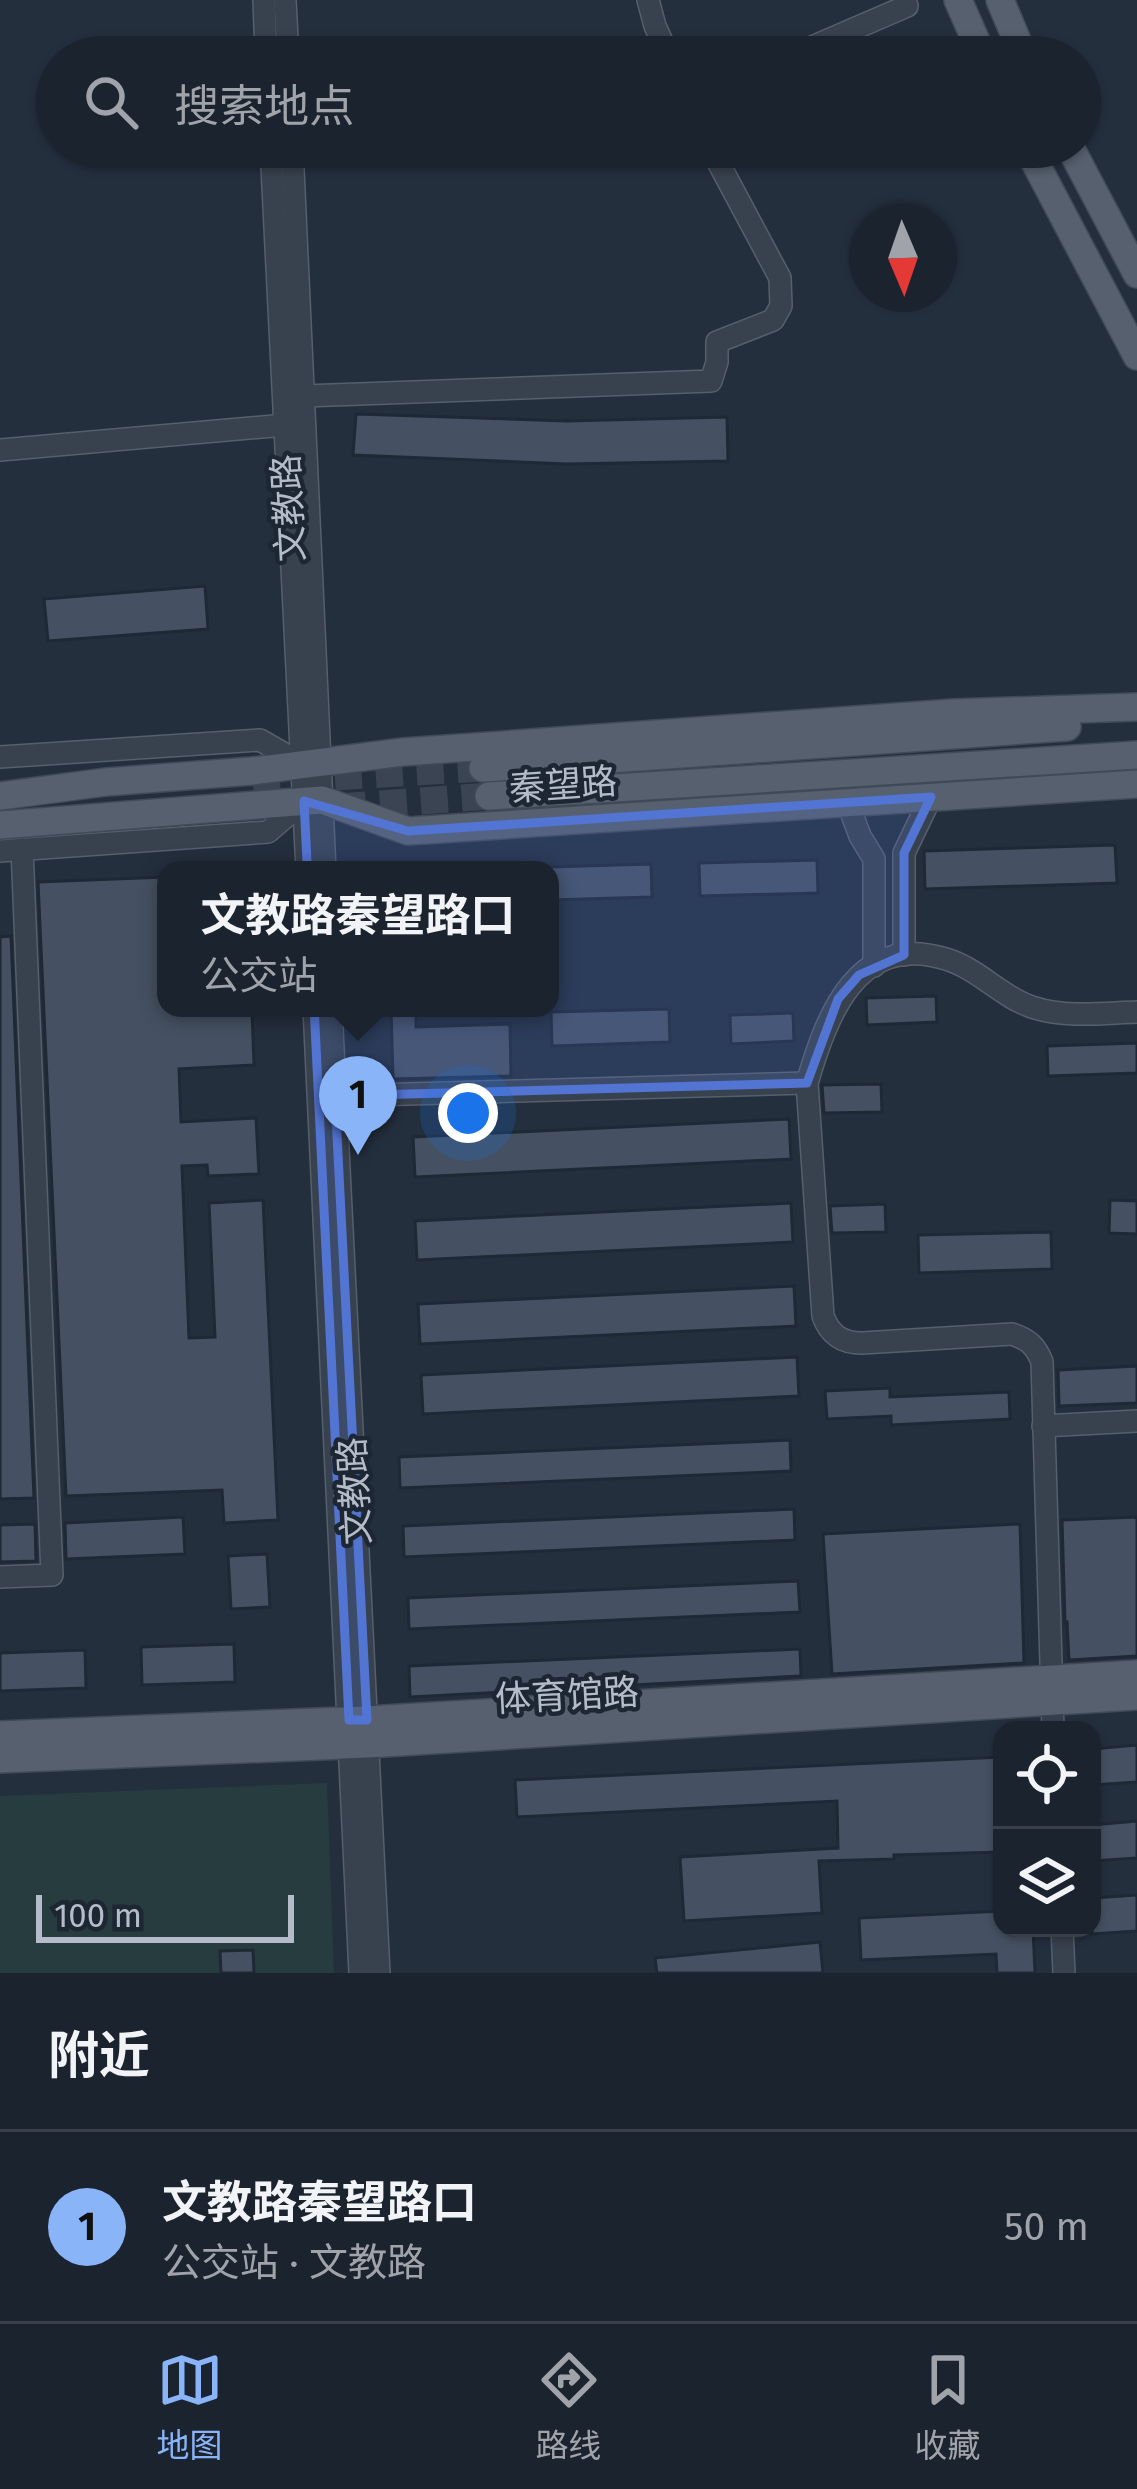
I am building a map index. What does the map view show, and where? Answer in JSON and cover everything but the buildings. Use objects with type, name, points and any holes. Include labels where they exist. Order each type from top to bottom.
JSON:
[{"type":"main road","points":[[958,0],[974,36]]},
{"type":"main road","points":[[1000,0],[1015,36]]},
{"type":"main road","points":[[1038,168],[1137,356]]},
{"type":"main road","points":[[1081,168],[1137,274]]},
{"type":"main road","name":"秦望路","points":[[0,796],[403,752],[953,713],[1137,707]]},
{"type":"main road","name":"秦望路","points":[[1137,725],[1082,725],[486,782],[1137,754]]},
{"type":"main road","points":[[0,785],[106,782]]},
{"type":"main road","name":"秦望路","points":[[0,825],[313,801],[408,831],[1137,784]]},
{"type":"main road","name":"体育馆路","points":[[1052,1704],[1137,1673]]},
{"type":"main road","name":"体育馆路","points":[[0,1735],[358,1732],[1052,1704],[1137,1696]]},
{"type":"main road","name":"体育馆路","points":[[0,1759],[358,1732]]},
{"type":"street","points":[[264,0],[265,36]]},
{"type":"street","points":[[285,0],[287,36]]},
{"type":"street","points":[[648,0],[660,36]]},
{"type":"street","points":[[838,36],[907,6],[904,0]]},
{"type":"street","name":"文教路","points":[[272,168],[285,425],[313,801],[323,861]]},
{"type":"street","name":"文教路","points":[[293,168],[304,396],[311,763]]},
{"type":"street","points":[[304,396],[711,381],[717,342],[773,320],[781,307],[780,278],[721,168]]},
{"type":"street","points":[[0,450],[285,425]]},
{"type":"street","points":[[0,757],[260,740],[311,763]]},
{"type":"street","points":[[904,955],[904,853],[931,797]]},
{"type":"street","points":[[0,1577],[52,1575],[11,850],[268,832],[313,801]]},
{"type":"street","name":"文教路","points":[[309,861],[313,801]]},
{"type":"street","points":[[847,801],[874,859],[874,966]]},
{"type":"street","points":[[1052,1704],[1042,1361],[1023,1337],[851,1343],[826,1326],[808,1083],[838,999],[859,975],[904,955],[949,959],[1005,996],[1038,1009],[1073,1014],[1137,1012]]},
{"type":"street","name":"文教路","points":[[315,1017],[358,1732],[379,1973]]},
{"type":"street","name":"文教路","points":[[331,1017],[358,1732],[360,1973]]},
{"type":"street","points":[[335,1096],[808,1083]]},
{"type":"street","points":[[1043,1426],[1137,1421]]},
{"type":"street","points":[[1062,1937],[1064,1973]]},
{"type":"highlighted area","points":[[931,797],[904,853],[904,955],[859,975],[838,999],[807,1083],[335,1096],[367,1720],[349,1720],[304,801],[408,831]]},
{"type":"green space","points":[[327,1783],[334,1973],[0,1973],[0,1796]]},
{"type":"tunnel","points":[[253,782],[483,768]]},
{"type":"tunnel","points":[[339,807],[489,796]]},
{"type":"place","name":"文教路秦望路口","points":[[358,1155]]}]
